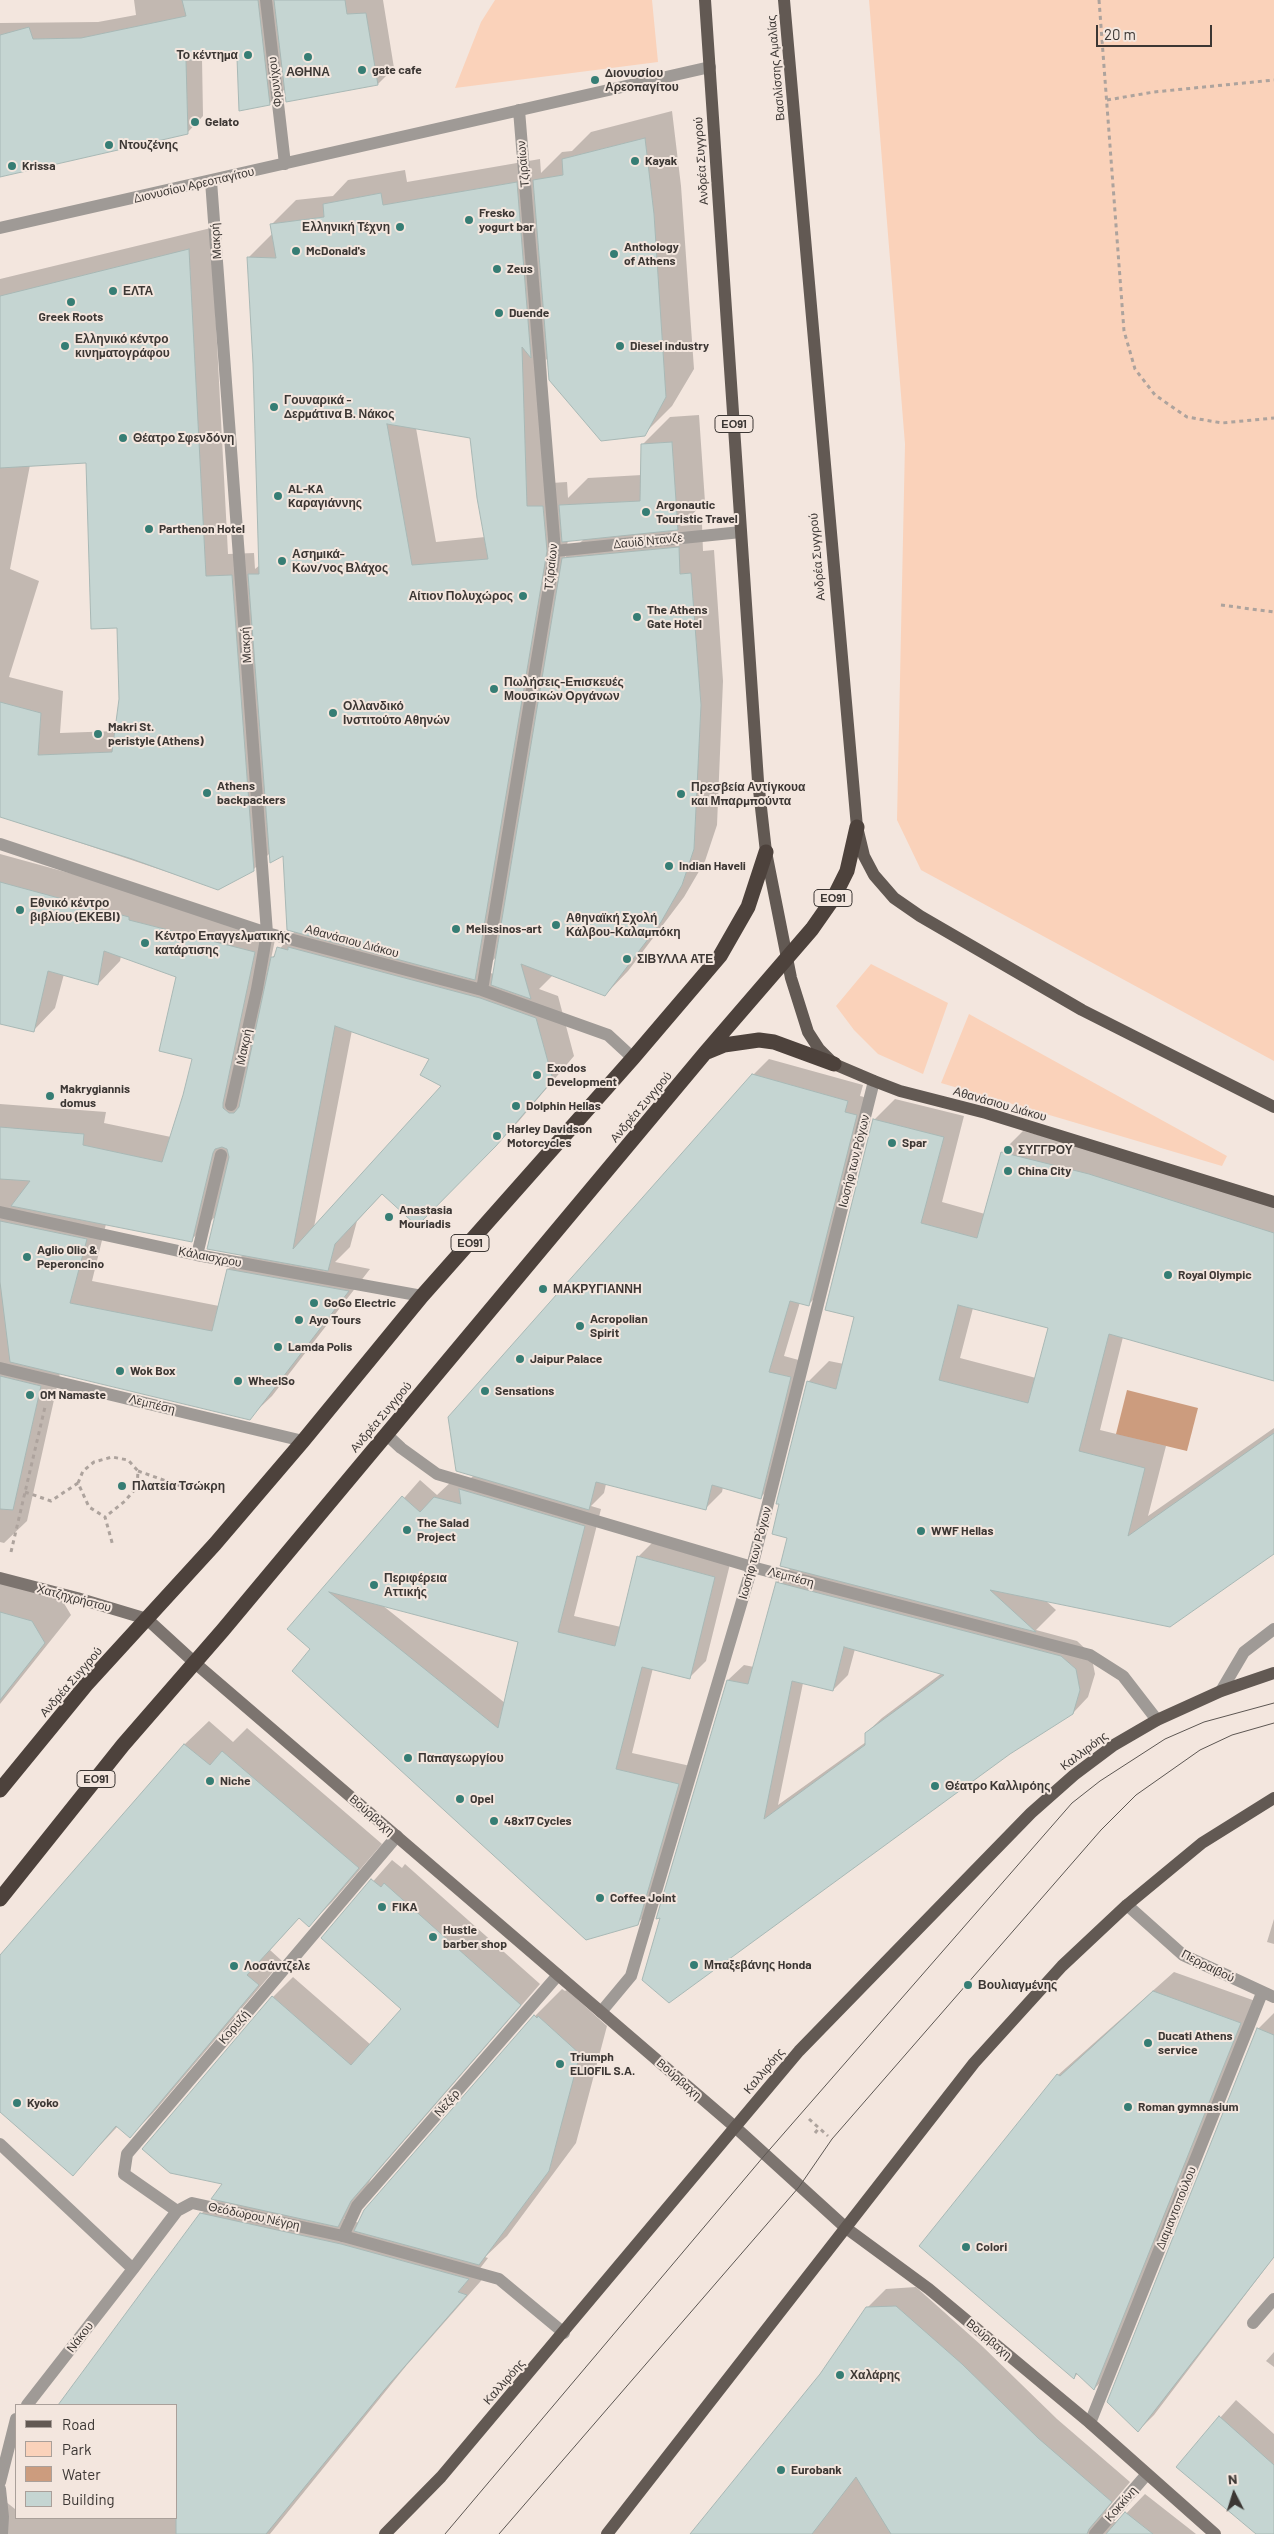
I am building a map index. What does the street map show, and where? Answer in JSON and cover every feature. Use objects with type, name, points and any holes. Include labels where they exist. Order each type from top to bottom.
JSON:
[{"type":"highway","name":"Ανδρέα Συγγρού","points":[[0,1898],[123,1745],[195,1662],[705,1053],[812,929],[833,900],[847,871],[856,827]]},
{"type":"highway","name":"Ανδρέα Συγγρού","points":[[0,1790],[86,1685],[147,1619],[303,1441],[422,1296],[633,1058],[720,956],[748,908],[766,852]]},
{"type":"highway","points":[[705,1053],[724,1045],[760,1040],[774,1042],[834,1064]]},
{"type":"main road","name":"ΕΟ91","points":[[705,0],[710,67]]},
{"type":"main road","name":"Βασιλίσσης Αμαλίας","points":[[784,0],[795,134]]},
{"type":"main road","name":"Ανδρέα Συγγρού","points":[[710,67],[758,780],[766,852],[787,957]]},
{"type":"main road","name":"Ανδρέα Συγγρού","points":[[795,134],[856,827]]},
{"type":"main road","points":[[856,827],[864,856],[874,874],[894,898],[920,916],[1082,1010],[1274,1107]]},
{"type":"main road","name":"Αθανάσιου Διάκου","points":[[787,957],[799,1010],[808,1032],[819,1049],[834,1064],[909,1093],[986,1113],[1274,1202]]},
{"type":"main road","name":"Καλλιρόης","points":[[386,2534],[441,2477],[564,2333],[799,2050],[1031,1813],[1074,1775],[1114,1745],[1157,1720],[1221,1691],[1274,1673]]},
{"type":"main road","points":[[607,2534],[974,2063],[1062,1966],[1127,1905],[1202,1843],[1274,1798]]},
{"type":"street","name":"Φρυνίχου","points":[[266,0],[285,164]]},
{"type":"street","name":"Διονυσίου Αρεοπαγίτου","points":[[0,228],[710,67]]},
{"type":"street","name":"Τζιραίων","points":[[482,990],[555,551],[519,110]]},
{"type":"street","name":"Μακρή","points":[[212,181],[267,933],[257,989],[231,1105]]},
{"type":"street","name":"Δαυίδ Ντανζε","points":[[555,551],[741,532]]},
{"type":"street","name":"Αθανάσιου Διάκου","points":[[0,844],[267,933],[482,990],[608,1035],[633,1058]]},
{"type":"street","name":"Ιωσήφ των Ρόγων","points":[[601,2012],[630,1976],[752,1566],[874,1081]]},
{"type":"street","points":[[197,1255],[221,1155]]},
{"type":"street","name":"Κάλαισχρου","points":[[0,1212],[197,1255],[422,1296]]},
{"type":"street","name":"Λεμπέση","points":[[0,1368],[303,1441]]},
{"type":"street","name":"Λεμπέση","points":[[386,1434],[401,1448],[437,1474],[752,1566],[1090,1655],[1123,1676],[1157,1720]]},
{"type":"street","name":"Χατζηχρήστου","points":[[0,1578],[78,1598],[147,1619]]},
{"type":"street","name":"Βούρβαχη","points":[[147,1619],[735,2127],[846,2228],[929,2289],[1090,2423],[1215,2534]]},
{"type":"street","points":[[1221,1691],[1244,1652],[1274,1629]]},
{"type":"street","name":"Κορυζή","points":[[177,2211],[124,2174],[127,2154],[397,1836]]},
{"type":"street","name":"Περραιβού","points":[[1127,1905],[1183,1955],[1268,1995]]},
{"type":"street","name":"Νεζέρ","points":[[343,2236],[357,2206],[558,1975]]},
{"type":"street","name":"Διαμαντοπούλου","points":[[1090,2423],[1268,1995]]},
{"type":"street","points":[[0,2144],[133,2269],[177,2211]]},
{"type":"street","name":"Θεόδωρου Νέγρη","points":[[177,2211],[192,2202],[343,2236],[499,2279],[564,2333]]},
{"type":"street","name":"Νάκου","points":[[28,2404],[133,2269]]},
{"type":"street","points":[[1253,2323],[1274,2299]]},
{"type":"street","points":[[0,2482],[15,2423]]},
{"type":"street","name":"Κοκκίνη","points":[[1095,2534],[1147,2474]]},
{"type":"street","points":[[0,2489],[3,2517],[2,2534]]},
{"type":"path","points":[[1099,0],[1124,331],[1135,369],[1155,396],[1187,417],[1222,423],[1274,418]]},
{"type":"path","points":[[1107,100],[1154,92],[1274,80]]},
{"type":"path","points":[[1221,605],[1274,612]]},
{"type":"path","points":[[10,1552],[52,1380]]},
{"type":"path","points":[[25,1492],[51,1501],[78,1483],[83,1471],[94,1462],[112,1457],[128,1460],[138,1471],[186,1488]]},
{"type":"path","points":[[105,1517],[125,1501],[137,1487],[138,1471]]},
{"type":"path","points":[[78,1483],[89,1507],[105,1517],[113,1546]]},
{"type":"path","points":[[809,2120],[828,2136]]},
{"type":"path","points":[[815,2133],[819,2128]]},
{"type":"green space","points":[[495,0],[652,0],[658,62],[455,88],[481,22]]},
{"type":"green space","points":[[869,0],[1274,0],[1274,1061],[921,870],[897,820],[905,444]]},
{"type":"green space","points":[[871,964],[948,1003],[923,1074],[878,1054],[854,1030],[836,1006]]},
{"type":"green space","points":[[969,1014],[1227,1156],[1222,1166],[941,1083]]},
{"type":"water","points":[[1127,1390],[1198,1408],[1187,1451],[1116,1434]]},
{"type":"building","points":[[182,0],[258,0],[270,105],[239,111],[237,58],[186,60],[188,134],[0,177],[0,35],[29,27],[33,39],[81,38],[186,16]]},
{"type":"building","points":[[274,0],[345,0],[347,14],[366,13],[378,85],[286,102]]},
{"type":"building","points":[[645,138],[654,214],[666,397],[645,436],[601,441],[549,380],[533,180],[563,175],[562,159]]},
{"type":"building","points":[[517,182],[531,358],[522,347],[527,506],[543,506],[547,551],[475,980],[287,930],[283,856],[270,863],[248,574],[259,574],[253,364],[247,257],[276,258],[270,224],[324,217],[323,204],[381,193],[383,205]],"holes":[[[387,424],[470,438],[477,498],[488,559],[412,565]]]},
{"type":"building","points":[[189,249],[206,576],[232,575],[254,871],[218,890],[132,859],[0,817],[0,702],[41,713],[38,755],[112,752],[119,699],[117,628],[91,629],[86,463],[0,468],[0,296]]},
{"type":"building","points":[[672,442],[678,530],[562,542],[559,505],[640,501],[641,444]]},
{"type":"building","points":[[679,547],[680,574],[691,573],[701,705],[694,849],[682,885],[661,922],[605,996],[521,964],[531,999],[491,985],[562,558]]},
{"type":"building","points":[[0,882],[129,917],[129,920],[255,952],[223,1103],[223,1108],[229,1113],[234,1113],[239,1107],[271,957],[274,957],[277,947],[288,950],[288,947],[480,998],[536,1018],[553,1080],[496,1146],[417,1226],[382,1194],[335,1244],[328,1271],[207,1249],[229,1157],[227,1149],[222,1147],[215,1149],[213,1153],[192,1242],[11,1206],[30,1181],[0,1179],[0,1127],[84,1134],[83,1145],[162,1162],[192,1059],[159,1051],[176,977],[104,951],[98,985],[48,971],[34,1032],[0,1024]],"holes":[[[335,1026],[429,1059],[420,1075],[441,1086],[293,1249]]]},
{"type":"building","points":[[752,1074],[848,1101],[845,1112],[857,1115],[809,1306],[790,1301],[769,1372],[791,1377],[761,1499],[712,1485],[706,1510],[596,1482],[589,1510],[456,1471],[448,1417]]},
{"type":"building","points":[[873,1119],[944,1137],[921,1223],[977,1238],[1001,1152],[1089,1174],[1274,1233],[1274,1381],[1109,1334],[1079,1451],[1145,1468],[1128,1536],[1274,1433],[1274,1554],[1170,1627],[990,1590],[1036,1632],[780,1566],[787,1538],[772,1534],[779,1504],[776,1504],[807,1381],[836,1389],[854,1317],[825,1310]],"holes":[[[958,1305],[1048,1328],[1028,1403],[939,1380]]]},
{"type":"building","points":[[0,1221],[87,1239],[70,1303],[212,1331],[227,1269],[349,1291],[250,1420],[10,1362],[0,1282]]},
{"type":"building","points":[[0,1376],[41,1386],[13,1510],[0,1509]]},
{"type":"building","points":[[459,1489],[585,1526],[558,1632],[615,1646],[637,1556],[715,1577],[690,1679],[642,1667],[616,1769],[679,1784],[638,1925],[586,1940],[292,1671],[310,1649],[287,1629],[402,1496],[420,1512],[434,1497],[461,1504]],"holes":[[[329,1592],[518,1642],[498,1728]]]},
{"type":"building","points":[[776,1582],[1061,1656],[1076,1669],[1080,1690],[1073,1714],[1010,1754],[669,2003],[642,1980],[660,1918],[656,1919],[727,1680],[748,1684]],"holes":[[[844,1647],[944,1675],[865,1733],[865,1745],[764,1819],[792,1681],[833,1691]]]},
{"type":"building","points":[[0,1612],[32,1621],[45,1643],[0,1700]]},
{"type":"building","points":[[184,1744],[210,1765],[222,1751],[359,1868],[309,1927],[299,1918],[247,1975],[259,1985],[130,2138],[116,2126],[73,2176],[0,2112],[0,1955]]},
{"type":"building","points":[[371,1879],[381,1887],[384,1883],[521,2005],[351,2201],[338,2227],[211,2199],[222,2184],[170,2173],[142,2149],[272,1996],[351,2065],[401,2009],[321,1938]]},
{"type":"building","points":[[1153,1991],[1241,2023],[1094,2390],[1076,2373],[1074,2379],[919,2246],[1057,2074],[1060,2076]]},
{"type":"building","points":[[534,2015],[537,2018],[538,2016],[580,2054],[549,2171],[479,2265],[354,2231],[364,2210]]},
{"type":"building","points":[[1257,2028],[1274,2035],[1274,2257],[1138,2432],[1107,2402]]},
{"type":"building","points":[[200,2213],[341,2244],[469,2279],[458,2292],[467,2295],[385,2389],[266,2534],[176,2534],[176,2519],[178,2519],[178,2404],[59,2404]]},
{"type":"building","points":[[896,2306],[962,2364],[1038,2438],[1112,2502],[1089,2529],[1087,2534],[891,2534],[856,2477],[812,2534],[690,2534],[820,2374],[866,2307]]},
{"type":"building","points":[[1219,2416],[1274,2465],[1274,2534],[1256,2534],[1176,2467]]},
{"type":"building","points":[[1125,2512],[1153,2534],[1106,2534]]},
{"type":"tram line","points":[[445,2534],[764,2156],[1072,1803],[1100,1781],[1165,1739],[1204,1722],[1274,1703]]},
{"type":"tram line","points":[[499,2534],[799,2187],[832,2139],[1101,1830],[1136,1795],[1200,1750],[1232,1735],[1274,1723]]},
{"type":"place","name":"Το κέντημα","points":[[248,55]]},
{"type":"place","name":"ΑΘΗΝΑ","points":[[308,57]]},
{"type":"place","name":"gate cafe","points":[[362,70]]},
{"type":"place","name":"Διονυσίου Αρεοπαγίτου","points":[[595,80]]},
{"type":"place","name":"Gelato","points":[[195,122]]},
{"type":"place","name":"Ντουζένης","points":[[109,145]]},
{"type":"place","name":"Kayak","points":[[635,161]]},
{"type":"place","name":"Krissa","points":[[12,166]]},
{"type":"place","name":"Fresko yogurt bar","points":[[469,220]]},
{"type":"place","name":"Ελληνική Τέχνη","points":[[400,227]]},
{"type":"place","name":"McDonald's","points":[[296,251]]},
{"type":"place","name":"Anthology of Athens","points":[[614,254]]},
{"type":"place","name":"Zeus","points":[[497,269]]},
{"type":"place","name":"ΕΛΤΑ","points":[[113,291]]},
{"type":"place","name":"Greek Roots","points":[[71,302]]},
{"type":"place","name":"Duende","points":[[499,313]]},
{"type":"place","name":"Ελληνικό κέντρο κινηματογράφου","points":[[65,346]]},
{"type":"place","name":"Diesel industry","points":[[620,346]]},
{"type":"place","name":"Γουναρικά - Δερμάτινα Β. Νάκος","points":[[274,407]]},
{"type":"place","name":"Θέατρο Σφενδόνη","points":[[123,438]]},
{"type":"place","name":"AL-KA Kαραγιάννης","points":[[278,496]]},
{"type":"place","name":"Argonautic Touristic Travel","points":[[646,512]]},
{"type":"place","name":"Parthenon Hotel","points":[[149,529]]},
{"type":"place","name":"Ασημικά- Κων/νος Βλάχος","points":[[282,561]]},
{"type":"place","name":"Αίτιον Πολυχώρος","points":[[523,596]]},
{"type":"place","name":"The Athens Gate Hotel","points":[[637,617]]},
{"type":"place","name":"Πωλήσεις-Επισκευές Μουσικών Οργάνων","points":[[494,689]]},
{"type":"place","name":"Ολλανδικό Ινστιτούτο Αθηνών","points":[[333,713]]},
{"type":"place","name":"Makri St. peristyle (Athens)","points":[[98,734]]},
{"type":"place","name":"Athens backpackers","points":[[207,793]]},
{"type":"place","name":"Πρεσβεία Αντίγκουα και Μπαρμπούντα","points":[[681,794]]},
{"type":"place","name":"Indian Haveli","points":[[669,866]]},
{"type":"place","name":"Εθνικό κέντρο βιβλίου (ΕΚΕΒΙ)","points":[[20,910]]},
{"type":"place","name":"Αθηναϊκή Σχολή Κάλβου-Καλαμπόκη","points":[[556,925]]},
{"type":"place","name":"Melissinos-art","points":[[456,929]]},
{"type":"place","name":"Κέντρο Επαγγελματικής κατάρτισης","points":[[145,943]]},
{"type":"place","name":"ΣΙΒΥΛΛΑ ΑΤΕ","points":[[627,959]]},
{"type":"place","name":"Exodos Development","points":[[537,1075]]},
{"type":"place","name":"Makrygiannis domus","points":[[50,1096]]},
{"type":"place","name":"Dolphin Hellas","points":[[516,1106]]},
{"type":"place","name":"Harley Davidson Motorcycles","points":[[497,1136]]},
{"type":"place","name":"Spar","points":[[892,1143]]},
{"type":"place","name":"ΣΥΓΓΡΟΥ","points":[[1008,1150]]},
{"type":"place","name":"China City","points":[[1008,1171]]},
{"type":"place","name":"Anastasia Mouriadis","points":[[389,1217]]},
{"type":"place","name":"Aglio Olio & Peperoncino","points":[[27,1257]]},
{"type":"place","name":"Royal Olympic","points":[[1168,1275]]},
{"type":"place","name":"ΜΑΚΡΥΓΙΑΝΝΗ","points":[[543,1289]]},
{"type":"place","name":"GoGo Electric","points":[[314,1303]]},
{"type":"place","name":"Ayo Tours","points":[[299,1320]]},
{"type":"place","name":"Acropolian Spirit","points":[[580,1326]]},
{"type":"place","name":"Lamda Polis","points":[[278,1347]]},
{"type":"place","name":"Jaipur Palace","points":[[520,1359]]},
{"type":"place","name":"Wok Box","points":[[120,1371]]},
{"type":"place","name":"WheelSo","points":[[238,1381]]},
{"type":"place","name":"Sensations","points":[[485,1391]]},
{"type":"place","name":"OM Namaste","points":[[30,1395]]},
{"type":"place","name":"Πλατεία Τσώκρη","points":[[122,1486]]},
{"type":"place","name":"The Salad Project","points":[[407,1530]]},
{"type":"place","name":"WWF Hellas","points":[[921,1531]]},
{"type":"place","name":"Περιφέρεια Αττικής","points":[[374,1585]]},
{"type":"place","name":"Παπαγεωργίου","points":[[408,1758]]},
{"type":"place","name":"Niche","points":[[210,1781]]},
{"type":"place","name":"Θέατρο Καλλιρόης","points":[[935,1786]]},
{"type":"place","name":"Opel","points":[[460,1799]]},
{"type":"place","name":"48x17 Cycles","points":[[494,1821]]},
{"type":"place","name":"Coffee Joint","points":[[600,1898]]},
{"type":"place","name":"FIKA","points":[[382,1907]]},
{"type":"place","name":"Hustle barber shop","points":[[433,1937]]},
{"type":"place","name":"Μπαξεβάνης Honda","points":[[694,1965]]},
{"type":"place","name":"Λοσάντζελε","points":[[234,1966]]},
{"type":"place","name":"Βουλιαγμένης","points":[[968,1985]]},
{"type":"place","name":"Ducati Athens service","points":[[1148,2043]]},
{"type":"place","name":"Triumph ELIOFIL S.A.","points":[[560,2064]]},
{"type":"place","name":"Kyoko","points":[[17,2103]]},
{"type":"place","name":"Roman gymnasium","points":[[1128,2107]]},
{"type":"place","name":"Colori","points":[[966,2247]]},
{"type":"place","name":"Χαλάρης","points":[[840,2375]]},
{"type":"place","name":"Eurobank","points":[[781,2470]]}]
